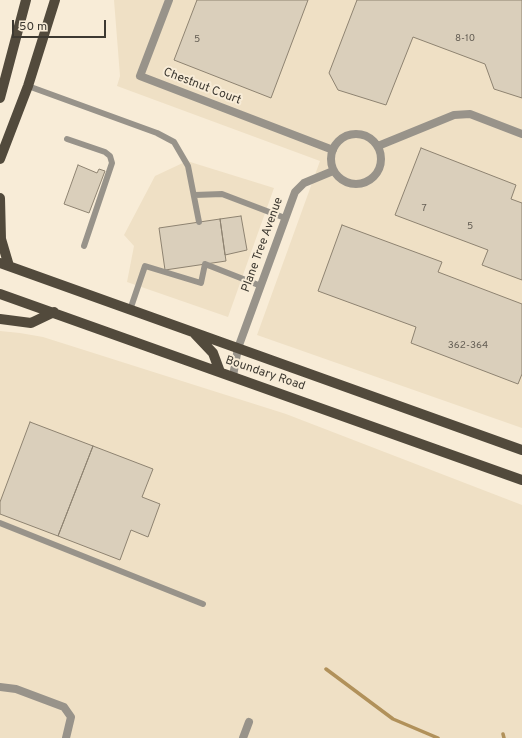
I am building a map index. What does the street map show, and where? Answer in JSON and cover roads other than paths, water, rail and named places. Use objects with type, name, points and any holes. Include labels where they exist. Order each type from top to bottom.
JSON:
[{"type":"main road","points":[[0,98],[26,0]]},
{"type":"main road","points":[[0,159],[28,86],[55,0]]},
{"type":"main road","points":[[0,198],[1,239],[4,265]]},
{"type":"main road","name":"Boundary Road","points":[[4,265],[522,450]]},
{"type":"main road","name":"Boundary Road","points":[[0,294],[522,480]]},
{"type":"main road","points":[[0,319],[31,323],[54,312]]},
{"type":"main road","points":[[194,332],[213,353],[220,372]]},
{"type":"street","name":"Chestnut Court","points":[[169,0],[140,76],[333,150]]},
{"type":"street","points":[[378,146],[454,115],[470,114],[522,134]]},
{"type":"street","points":[[353,134],[370,138],[378,146],[381,155],[381,164],[378,172],[372,179],[365,183],[354,185],[346,183],[339,178],[334,171],[331,162],[333,150],[337,142],[344,137],[353,134]]},
{"type":"street","name":"Plane Tree Avenue","points":[[233,376],[238,348],[295,192],[304,184],[334,171]]},
{"type":"street","points":[[0,687],[16,689],[64,706],[71,717],[66,738]]},
{"type":"street","points":[[243,738],[249,722]]},
{"type":"lane","points":[[28,86],[157,133],[174,142],[188,166],[195,195],[199,222]]},
{"type":"lane","points":[[67,138],[105,152],[110,156],[112,163],[84,246]]},
{"type":"lane","points":[[195,195],[222,194],[285,218]]},
{"type":"lane","points":[[130,310],[145,266],[201,283],[205,264],[260,286]]},
{"type":"lane","points":[[0,524],[203,604]]},
{"type":"waterway","points":[[326,669],[393,719],[438,738]]},
{"type":"waterway","points":[[503,734],[504,738]]}]
